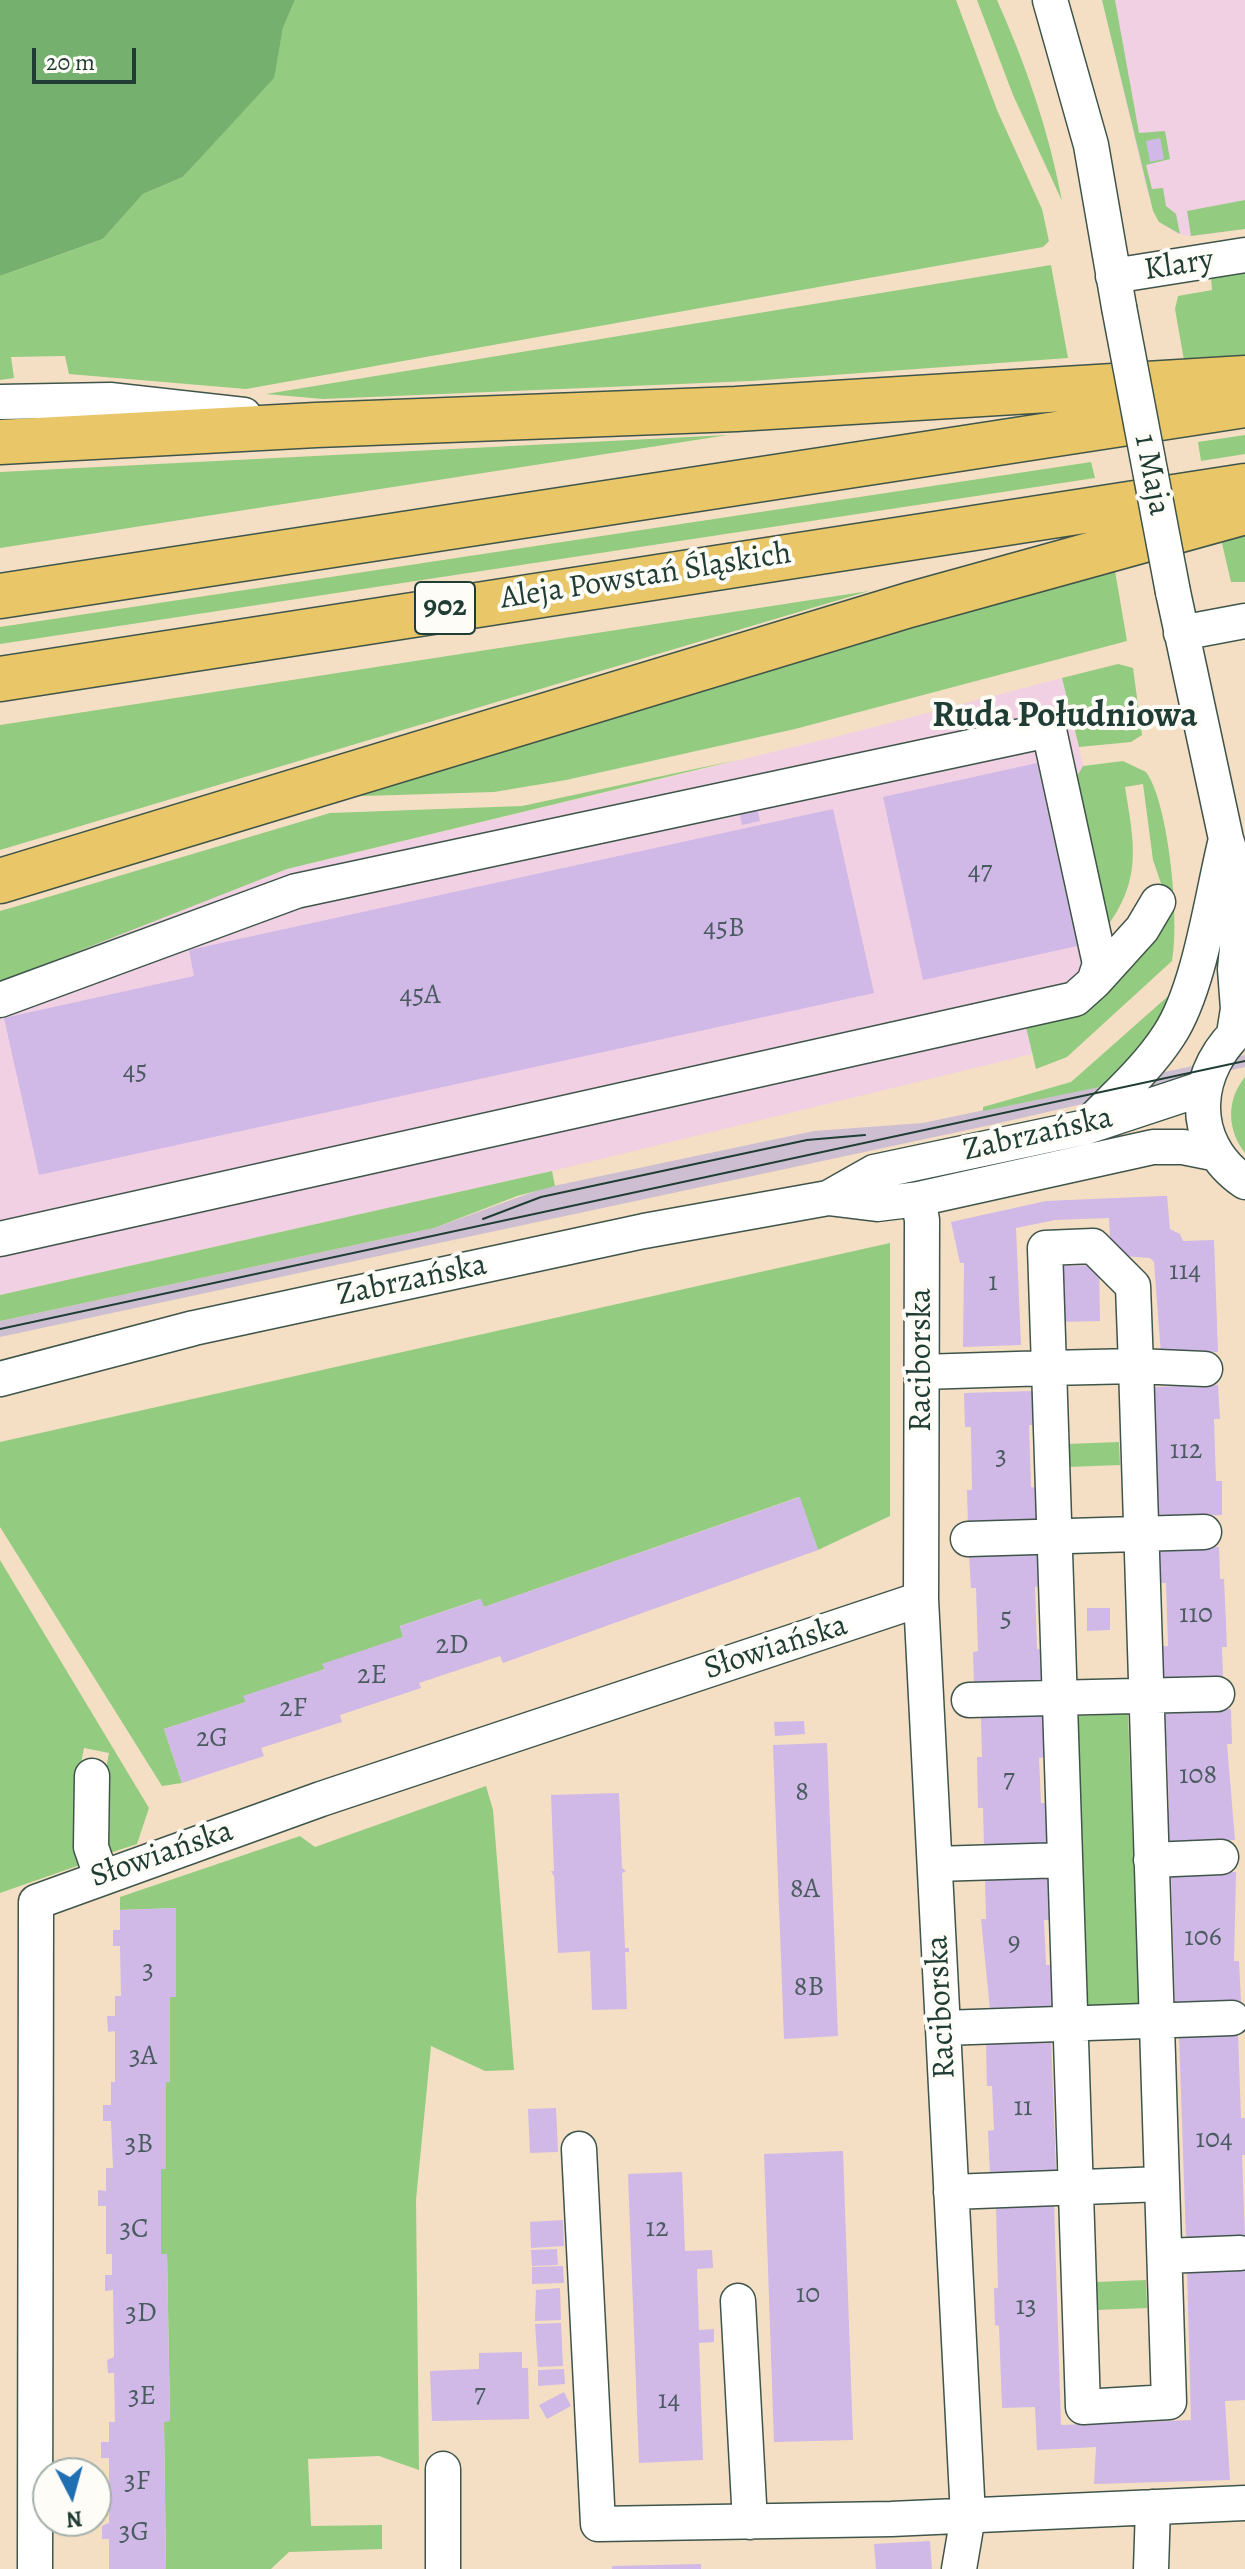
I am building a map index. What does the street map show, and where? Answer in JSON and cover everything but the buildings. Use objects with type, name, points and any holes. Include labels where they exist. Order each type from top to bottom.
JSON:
[{"type":"main road","points":[[0,442],[316,425],[736,409],[1245,378]]},
{"type":"main road","points":[[0,596],[1245,405]]},
{"type":"main road","name":"Aleja Powstań Śląskich","points":[[0,679],[1245,486]]},
{"type":"main road","points":[[0,881],[909,605],[1245,512]]},
{"type":"street","name":"1 Maja","points":[[1028,0],[1065,54]]},
{"type":"street","name":"1 Maja","points":[[1050,0],[1091,145],[1181,633],[1226,839],[1244,898],[1235,969],[1239,1030]]},
{"type":"street","name":"Klary","points":[[1116,292],[1245,255]]},
{"type":"street","points":[[0,402],[120,400],[316,425]]},
{"type":"street","points":[[1181,633],[1245,621]]},
{"type":"street","points":[[0,1000],[296,891],[1049,730],[1100,964],[1094,982]]},
{"type":"street","points":[[1086,1127],[1146,1066],[1171,1033],[1194,972],[1226,839]]},
{"type":"street","points":[[0,1239],[1075,999],[1142,929],[1158,902]]},
{"type":"street","points":[[1239,1030],[1227,1041],[1204,1088],[1202,1116],[1213,1153],[1228,1170],[1245,1182]]},
{"type":"street","name":"Zabrzańska","points":[[828,1198],[874,1172],[1086,1127],[1204,1088]]},
{"type":"street","name":"Zabrzańska","points":[[0,1379],[194,1328],[644,1231],[828,1198],[920,1210],[1153,1147],[1183,1147],[1213,1153]]},
{"type":"street","name":"Raciborska","points":[[920,1210],[921,1599],[968,2516]]},
{"type":"street","points":[[1093,1246],[1133,1286],[1169,2402],[1083,2407],[1049,1368],[1045,1248],[1093,1246]]},
{"type":"street","points":[[921,1372],[1136,1366],[1205,1369]]},
{"type":"street","points":[[968,1539],[1204,1532]]},
{"type":"street","name":"Słowiańska","points":[[35,2569],[36,1902],[101,1876],[921,1599]]},
{"type":"street","points":[[969,1700],[1217,1694]]},
{"type":"street","points":[[92,1776],[91,1847],[101,1876]]},
{"type":"street","points":[[1151,1860],[1221,1857]]},
{"type":"street","points":[[935,1864],[1065,1860]]},
{"type":"street","points":[[943,2028],[1232,2018]]},
{"type":"street","points":[[579,2149],[598,2524],[968,2516],[1245,2503]]},
{"type":"street","points":[[951,2192],[1162,2184]]},
{"type":"street","points":[[1165,2256],[1240,2253]]},
{"type":"street","points":[[738,2301],[750,2522]]},
{"type":"street","points":[[443,2469],[443,2569]]},
{"type":"street","points":[[1151,2569],[1153,2507]]},
{"type":"street","points":[[959,2569],[968,2516]]},
{"type":"shaded area","points":[[1102,0],[1245,0],[1245,229],[1191,236],[1178,234],[1159,222],[1147,191]]},
{"type":"shaded area","points":[[1062,678],[1084,768],[1076,778],[1106,928],[1084,1010],[1068,1018],[1027,1027],[1032,1054],[552,1171],[0,1295],[0,982],[287,869],[839,736]]},
{"type":"shaded area","points":[[1245,1055],[1245,1067],[986,1126],[0,1337],[0,1321],[434,1228],[544,1188],[814,1131],[923,1123]]},
{"type":"green space","points":[[0,0],[295,0],[283,28],[274,78],[183,177],[143,194],[103,239],[0,276]]},
{"type":"green space","points":[[295,0],[956,0],[997,110],[1042,209],[1049,241],[1043,247],[246,389],[69,374],[65,356],[11,357],[14,378],[0,380],[0,276],[103,239],[143,194],[183,177],[273,78],[283,28]]},
{"type":"green space","points":[[977,0],[997,0],[1008,24],[1043,124],[1062,201],[1013,95]]},
{"type":"green space","points":[[1102,0],[1115,0],[1139,133],[1165,131],[1170,159],[1146,165],[1152,189],[1163,188],[1166,206],[1176,214],[1180,234],[1159,222],[1153,211]]},
{"type":"green space","points":[[1245,200],[1245,229],[1191,236],[1187,211]]},
{"type":"green space","points":[[1051,265],[1068,358],[751,381],[323,399],[266,394]]},
{"type":"green space","points":[[1245,272],[1245,357],[1185,366],[1175,309],[1178,296],[1212,290],[1211,277]]},
{"type":"green space","points":[[728,435],[0,548],[0,472]]},
{"type":"green space","points":[[1245,435],[1245,454],[1201,461],[1198,442]]},
{"type":"green space","points":[[1091,462],[1095,478],[0,644],[0,627]]},
{"type":"green space","points":[[1245,535],[1245,582],[1231,582],[1221,539]]},
{"type":"green space","points":[[1114,565],[1127,641],[795,729],[566,780],[494,792],[331,797]]},
{"type":"green space","points":[[869,591],[0,850],[0,725]]},
{"type":"green space","points":[[1118,664],[1133,668],[1142,735],[1131,742],[1079,747],[1062,678]]},
{"type":"green space","points":[[737,760],[287,869],[0,982],[0,911],[330,813],[522,806]]},
{"type":"green space","points":[[1123,761],[1146,772],[1161,809],[1171,864],[1175,919],[1172,961],[1067,1057],[1036,1069],[1026,1027],[1068,1018],[1084,1010],[1167,901],[1153,860],[1143,784],[1125,787],[1133,843],[1131,877],[1118,910],[1106,928],[1076,778],[1083,766]]},
{"type":"green space","points":[[1175,990],[1161,1024],[1109,1085],[983,1111],[983,1107],[1071,1082]]},
{"type":"green space","points":[[1245,1077],[1245,1153],[1235,1135],[1231,1115],[1234,1095]]},
{"type":"green space","points":[[552,1171],[555,1186],[517,1196],[434,1228],[0,1321],[0,1295]]},
{"type":"green space","points":[[890,1243],[890,1516],[818,1550],[799,1497],[484,1607],[480,1599],[400,1626],[403,1637],[323,1665],[325,1669],[244,1696],[246,1702],[164,1729],[182,1783],[162,1786],[0,1527],[0,1442]]},
{"type":"green space","points":[[1119,1442],[1120,1465],[1069,1467],[1067,1444]]},
{"type":"green space","points":[[0,1560],[149,1808],[137,1844],[110,1853],[106,1851],[104,1779],[109,1753],[84,1748],[79,1774],[80,1865],[0,1893]]},
{"type":"green space","points":[[1128,1714],[1139,2004],[1087,2006],[1077,1716]]},
{"type":"green space","points":[[486,1786],[493,1810],[514,2070],[485,2071],[431,2046],[416,2200],[419,2470],[379,2456],[308,2459],[311,2526],[382,2525],[382,2549],[289,2552],[271,2569],[166,2569],[164,2422],[170,2420],[167,2254],[161,2254],[161,2169],[166,2168],[166,2082],[170,2082],[170,1997],[176,1908],[120,1910],[120,1897],[300,1836],[315,1847]]},
{"type":"green space","points":[[1146,2280],[1147,2308],[1097,2310],[1096,2282]]},
{"type":"tram line","points":[[0,1329],[1245,1061]]},
{"type":"tram line","points":[[483,1219],[541,1197],[807,1140],[865,1135]]},
{"type":"district","name":"Ruda Południowa","points":[[1065,717]]}]
